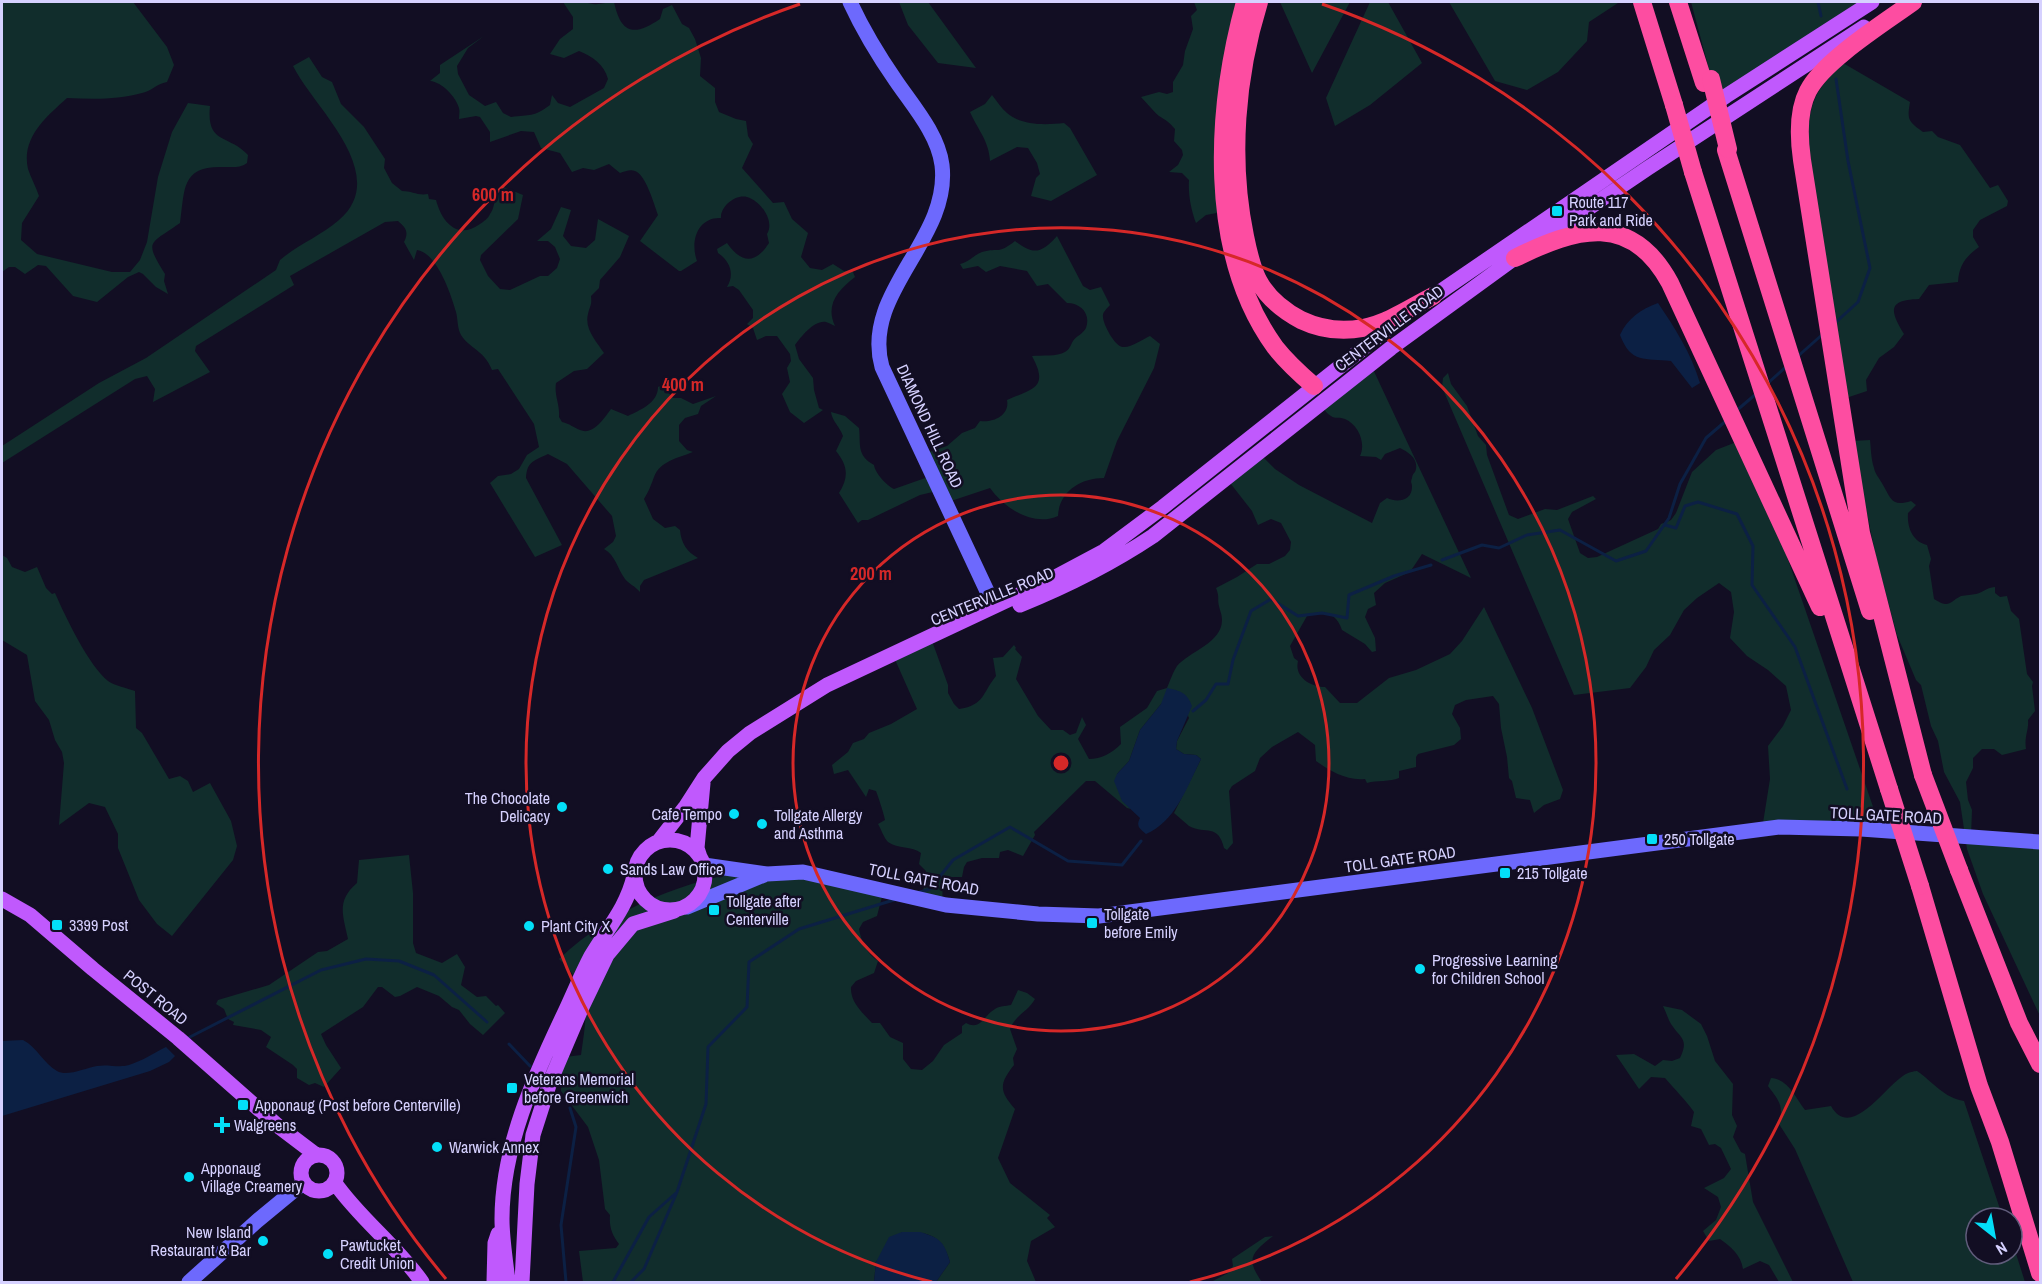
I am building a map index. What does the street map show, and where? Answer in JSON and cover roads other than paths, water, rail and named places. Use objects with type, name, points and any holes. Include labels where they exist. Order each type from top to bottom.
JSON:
[{"type":"highway","points":[[1245,2],[1232,57],[1223,128],[1225,186],[1231,238],[1242,283],[1270,340],[1287,361],[1314,386]]},
{"type":"highway","points":[[1259,2],[1240,82],[1237,161],[1242,222],[1249,254],[1259,282],[1289,314],[1312,325],[1338,330],[1363,328],[1376,324],[1433,296]]},
{"type":"highway","points":[[1642,2],[1693,172],[1920,886],[1979,1086],[2000,1142],[2040,1273]]},
{"type":"highway","points":[[1678,2],[1708,81]]},
{"type":"highway","points":[[1690,2],[1708,81],[1736,185],[1923,775],[2019,1023],[2040,1064]]},
{"type":"highway","points":[[1913,2],[1837,58],[1816,77],[1806,93],[1802,107],[1800,148],[1862,533],[1923,775]]},
{"type":"highway","points":[[1515,258],[1548,242],[1579,233],[1594,232],[1619,236],[1642,247],[1655,260],[1670,284],[1818,602],[1863,706]]},
{"type":"main road","name":"DIAMOND HILL ROAD","points":[[850,2],[874,49],[921,117],[936,145],[942,166],[934,220],[890,298],[880,330],[879,355],[882,367],[922,455],[996,610]]},
{"type":"main road","name":"CENTERVILLE ROAD","points":[[996,610],[1104,550],[1395,322],[1726,96],[1872,2]]},
{"type":"main road","name":"CENTERVILLE ROAD","points":[[658,842],[704,778],[728,751],[750,733],[828,685],[884,658],[1093,572],[1124,555],[1159,532],[1428,320],[1515,258],[1648,168],[1905,2]]},
{"type":"main road","points":[[1314,386],[1332,394]]},
{"type":"main road","points":[[1146,519],[1159,532]]},
{"type":"main road","points":[[522,1282],[527,1184],[533,1135],[550,1082],[582,1007],[613,947],[633,924],[681,909],[696,899],[703,889],[705,877],[697,848],[704,778]]},
{"type":"main road","name":"TOLL GATE ROAD","points":[[702,861],[767,874],[803,872],[946,905],[1038,914],[1099,916],[1779,827],[1861,829],[2040,842]]},
{"type":"main road","points":[[508,1282],[502,1219],[504,1190],[514,1137],[539,1065],[591,956],[630,892],[638,859],[650,846],[670,840],[682,842],[693,848],[702,861]]},
{"type":"main road","name":"TOLL GATE ROAD","points":[[681,909],[767,874]]},
{"type":"main road","points":[[634,876],[636,888],[647,902],[662,910],[681,909]]},
{"type":"main road","name":"POST ROAD","points":[[2,899],[30,915],[183,1042],[284,1130],[309,1159]]},
{"type":"main road","points":[[328,1157],[333,1161],[338,1175],[330,1187],[318,1191],[309,1189],[303,1183],[301,1175],[309,1159],[328,1157]]},
{"type":"main road","points":[[189,1282],[256,1221],[303,1183]]},
{"type":"main road","points":[[330,1187],[390,1244],[422,1282]]},
{"type":"main road","points":[[494,1282],[495,1243],[502,1219]]},
{"type":"water","points":[[1658,303],[1692,361],[1700,383],[1692,388],[1671,361],[1646,359],[1634,355],[1624,344],[1620,335],[1635,315]]},
{"type":"water","points":[[1167,688],[1182,693],[1192,706],[1177,741],[1176,749],[1184,754],[1196,755],[1201,759],[1173,812],[1165,821],[1146,834],[1139,827],[1140,818],[1122,801],[1114,781],[1129,761],[1140,730],[1161,704]]},
{"type":"water","points":[[23,1040],[52,1068],[61,1073],[71,1073],[92,1067],[129,1065],[166,1047],[175,1056],[169,1062],[150,1071],[2,1116],[2,1041]]},
{"type":"water","points":[[902,1232],[920,1232],[940,1241],[948,1255],[950,1262],[936,1282],[874,1282],[876,1262],[889,1237]]},
{"type":"waterway","points":[[1818,2],[1821,16]]},
{"type":"waterway","points":[[1835,323],[1858,302],[1870,268],[1848,161],[1836,79]]},
{"type":"waterway","points":[[1797,357],[1823,334]]},
{"type":"waterway","points":[[1768,383],[1787,366]]},
{"type":"waterway","points":[[1736,411],[1756,394]]},
{"type":"waterway","points":[[1442,560],[1482,545],[1499,548],[1527,535],[1560,530],[1616,561],[1646,551],[1669,518],[1680,484],[1706,438],[1727,420]]},
{"type":"waterway","points":[[1665,525],[1676,528],[1685,506],[1698,502],[1737,514],[1753,546],[1752,585],[1795,647],[1847,789]]},
{"type":"waterway","points":[[1193,711],[1206,700],[1216,684],[1228,684],[1233,660],[1251,611],[1271,599],[1298,616],[1322,613],[1347,618],[1349,595],[1394,576],[1431,565]]},
{"type":"waterway","points":[[920,892],[930,889],[953,860],[1010,827],[1068,861],[1122,865],[1141,841]]},
{"type":"waterway","points":[[631,1282],[644,1269],[677,1192],[706,1104],[708,1047],[747,1007],[749,962],[799,929],[897,899]]},
{"type":"waterway","points":[[186,1039],[321,970],[366,959],[399,961],[434,975],[487,1022]]},
{"type":"waterway","points":[[509,1044],[530,1066]]},
{"type":"waterway","points":[[566,1282],[561,1225],[576,1127],[570,1108]]},
{"type":"waterway","points":[[613,1282],[649,1217],[676,1193]]},
{"type":"place","name":"Route 117 Park and Ride","points":[[1557,211]]},
{"type":"place","name":"The Chocolate Delicacy","points":[[562,807]]},
{"type":"place","name":"Cafe Tempo","points":[[734,814]]},
{"type":"place","name":"Tollgate Allergy and Asthma","points":[[762,824]]},
{"type":"place","name":"250 Tollgate","points":[[1652,839]]},
{"type":"place","name":"Sands Law Office","points":[[608,869]]},
{"type":"place","name":"215 Tollgate","points":[[1505,873]]},
{"type":"place","name":"Tollgate after Centerville","points":[[714,910]]},
{"type":"place","name":"Tollgate before Emily","points":[[1092,923]]},
{"type":"place","name":"3399 Post","points":[[57,925]]},
{"type":"place","name":"Plant City X","points":[[529,926]]},
{"type":"place","name":"Progressive Learning for Children School","points":[[1420,969]]},
{"type":"place","name":"Veterans Memorial before Greenwich","points":[[512,1088]]},
{"type":"place","name":"Apponaug (Post before Centerville)","points":[[243,1105]]},
{"type":"place","name":"Walgreens","points":[[222,1125]]},
{"type":"place","name":"Warwick Annex","points":[[437,1147]]},
{"type":"place","name":"Apponaug Village Creamery","points":[[189,1177]]},
{"type":"place","name":"New Island Restaurant & Bar","points":[[263,1241]]},
{"type":"place","name":"Pawtucket Credit Union","points":[[328,1254]]}]
